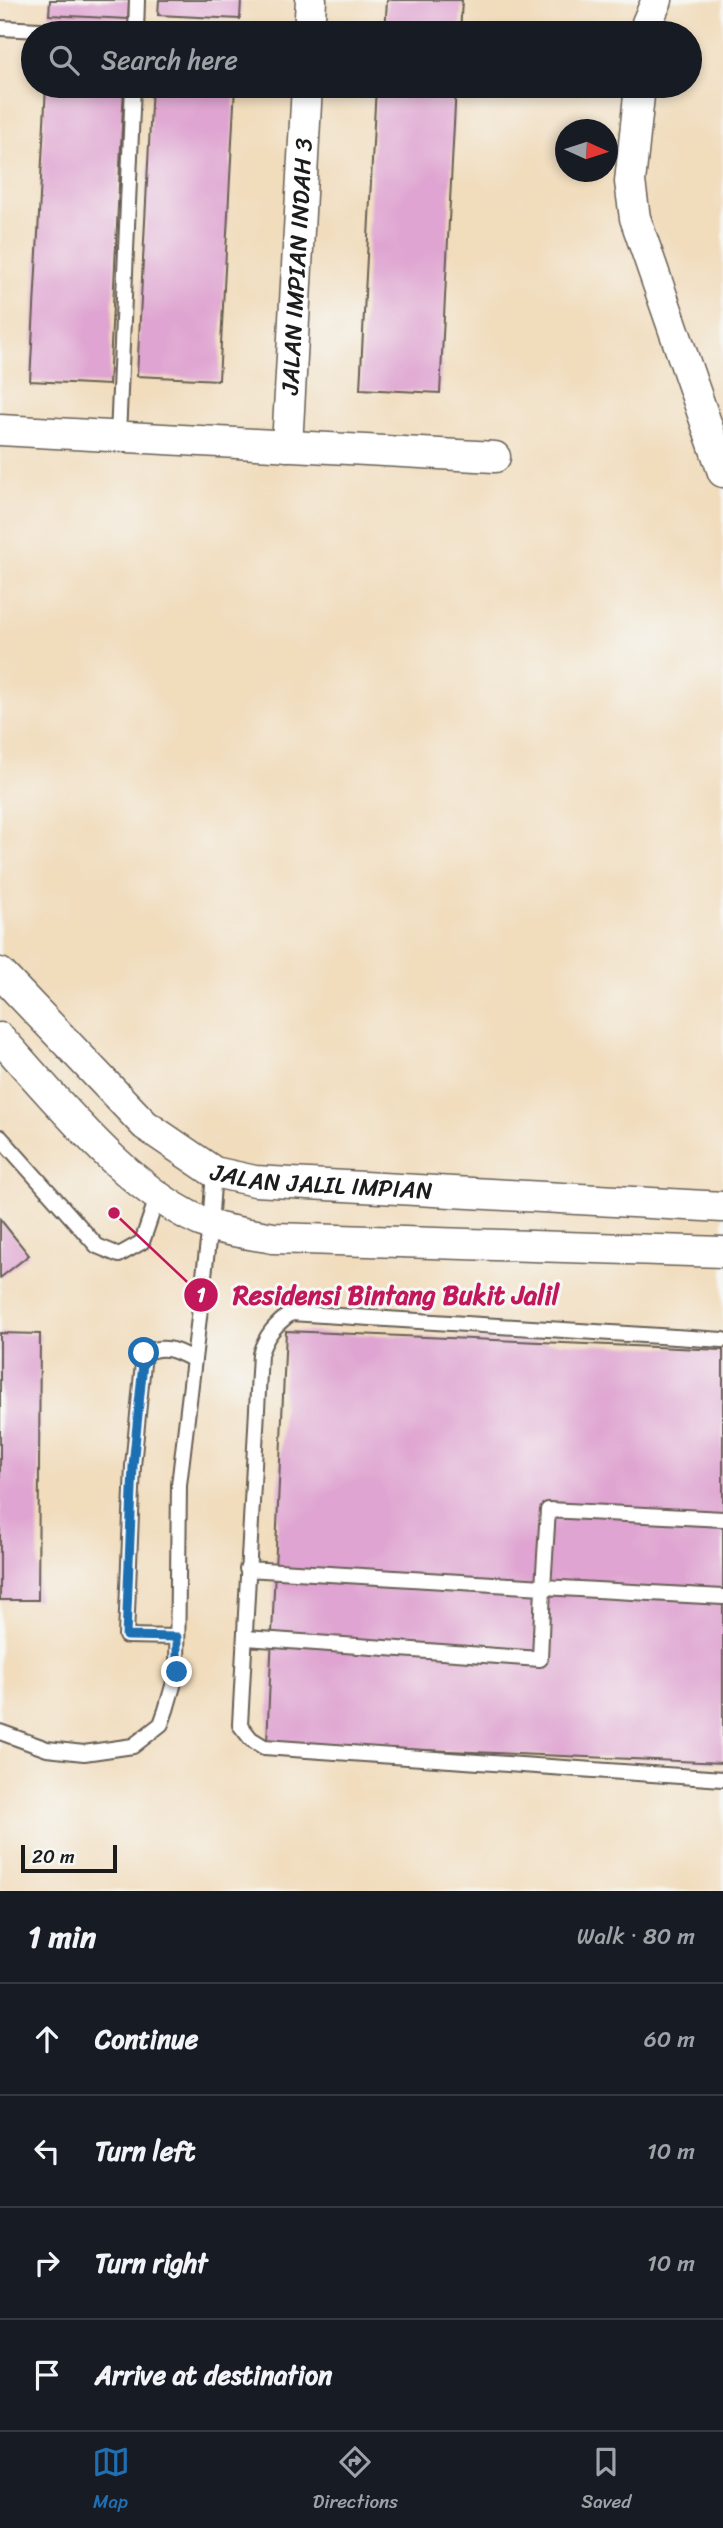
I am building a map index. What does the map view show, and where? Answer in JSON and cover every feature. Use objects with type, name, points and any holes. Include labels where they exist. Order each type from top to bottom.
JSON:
[{"type":"street","points":[[310,21],[311,0]]},
{"type":"street","points":[[648,21],[657,0]]},
{"type":"street","name":"JALAN IMPIAN INDAH 3","points":[[287,446],[306,98]]},
{"type":"street","points":[[639,98],[629,182],[635,218],[723,472]]},
{"type":"street","points":[[0,430],[495,457]]},
{"type":"street","name":"JALAN JALIL IMPIAN","points":[[0,972],[145,1125],[214,1172],[255,1181],[723,1207]]},
{"type":"street","points":[[0,1038],[85,1131],[157,1198],[211,1225],[273,1238],[723,1252]]},
{"type":"lane","points":[[136,21],[137,0]]},
{"type":"lane","points":[[0,28],[21,29]]},
{"type":"lane","points":[[118,436],[132,98]]},
{"type":"lane","points":[[0,1137],[97,1246],[119,1255],[142,1242],[157,1198]]},
{"type":"lane","points":[[0,1732],[47,1749],[84,1753],[133,1746],[161,1724],[177,1672],[179,1485],[211,1225],[214,1172]]},
{"type":"lane","points":[[723,1339],[291,1313],[275,1325],[260,1354],[240,1725],[251,1739],[264,1747],[723,1779]]},
{"type":"lane","points":[[177,1637],[126,1636],[133,1466],[144,1353],[157,1347],[173,1349],[194,1360]]},
{"type":"lane","points":[[246,1638],[540,1659],[548,1510],[723,1519]]},
{"type":"lane","points":[[247,1569],[723,1597]]},
{"type":"building","points":[[50,0],[129,0],[128,19],[49,15]]},
{"type":"building","points":[[159,0],[241,0],[240,19],[158,15]]},
{"type":"building","points":[[387,0],[462,0],[461,21],[386,21]]},
{"type":"building","points":[[45,98],[123,98],[109,385],[30,381]]},
{"type":"building","points":[[151,98],[234,98],[219,380],[137,376]]},
{"type":"building","points":[[375,98],[455,98],[440,393],[360,389]]},
{"type":"building","points":[[0,1219],[29,1255],[0,1278]]},
{"type":"building","points":[[286,1331],[723,1350],[723,1763],[267,1743]]},
{"type":"building","points":[[0,1333],[40,1334],[38,1600],[0,1600]]},
{"type":"place","name":"Residensi Bintang Bukit Jalil","points":[[114,1213]]},
{"type":"route","points":[[144,1353],[133,1466],[126,1636],[177,1637],[177,1672]]}]
